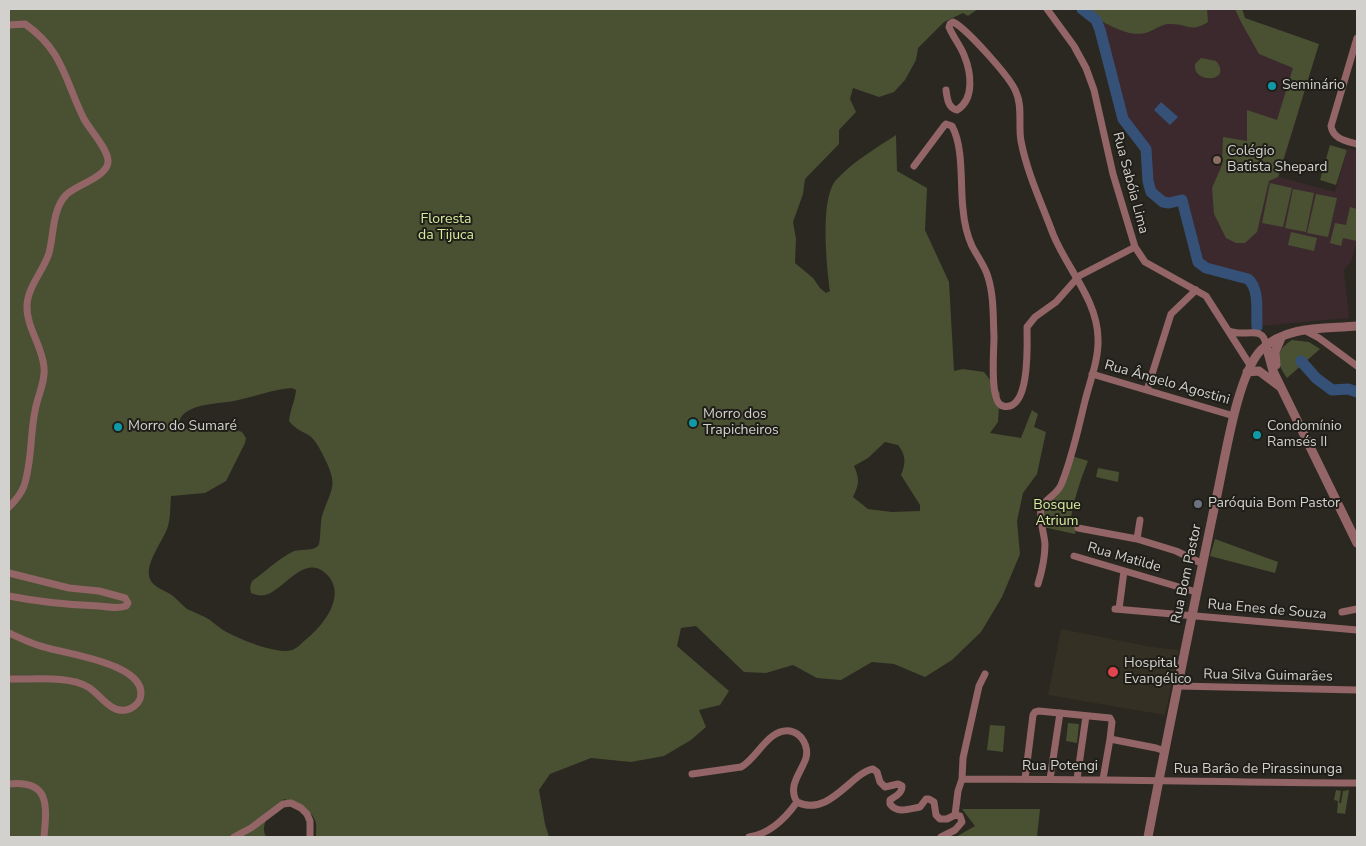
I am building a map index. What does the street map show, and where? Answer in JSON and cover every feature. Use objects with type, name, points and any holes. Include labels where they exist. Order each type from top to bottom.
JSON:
[{"type":"street","name":"Rua Sabóia Lima","points":[[1047,9],[1074,46],[1094,90],[1113,174],[1135,247],[1146,262],[1206,296],[1229,331],[1249,368]]},
{"type":"street","points":[[946,90],[949,104],[957,110],[965,101],[970,84],[964,54],[950,27],[950,24],[953,22],[961,27],[988,56],[1011,82],[1017,93],[1024,155],[1062,255],[1092,305],[1096,321],[1098,339],[1092,374],[1074,445],[1060,487],[1041,507],[1045,545],[1044,566],[1038,584]]},
{"type":"street","points":[[9,25],[25,24],[44,40],[63,66],[84,118],[108,156],[108,164],[105,170],[70,192],[60,202],[53,225],[49,253],[27,303],[28,317],[44,368],[43,380],[35,410],[28,473],[24,488],[9,507]]},
{"type":"street","points":[[1357,38],[1331,126],[1334,135],[1357,144]]},
{"type":"street","points":[[914,166],[944,126],[946,124],[952,126],[955,132],[958,151],[965,223],[971,244],[988,275],[992,296],[993,383],[995,396],[1000,405],[1004,407],[1012,405],[1018,398],[1026,376],[1027,327],[1030,322],[1056,302],[1079,276],[1135,247]]},
{"type":"street","points":[[1147,390],[1170,314],[1196,290]]},
{"type":"street","name":"Rua Bom Pastor","points":[[1148,837],[1196,592],[1234,416],[1249,368],[1266,345],[1285,335],[1304,330],[1357,326]]},
{"type":"street","points":[[1304,330],[1319,338],[1357,366]]},
{"type":"street","points":[[1229,331],[1239,334],[1261,334],[1265,337],[1273,371],[1357,543]]},
{"type":"street","points":[[1284,392],[1275,352],[1279,341],[1285,335]]},
{"type":"street","points":[[1249,368],[1263,373],[1284,392]]},
{"type":"street","name":"Rua Ângelo Agostini","points":[[1092,374],[1234,416]]},
{"type":"street","points":[[1137,540],[1140,520]]},
{"type":"street","points":[[1078,528],[1137,540],[1176,551],[1203,564]]},
{"type":"street","name":"Rua Matilde","points":[[1074,556],[1196,592]]},
{"type":"street","name":"Rua Enes de Souza","points":[[1124,571],[1117,609],[1357,630]]},
{"type":"street","points":[[9,573],[69,588],[106,593],[125,598],[128,603],[126,606],[118,608],[83,606],[31,601],[9,596]]},
{"type":"street","points":[[1342,612],[1357,609]]},
{"type":"street","points":[[9,633],[45,648],[94,659],[114,666],[139,682],[142,689],[140,700],[134,707],[119,710],[113,708],[89,687],[80,683],[69,680],[9,679]]},
{"type":"street","points":[[955,815],[965,750],[980,686],[985,674]]},
{"type":"street","name":"Rua Silva Guimarães","points":[[1178,686],[1357,690]]},
{"type":"street","points":[[1025,779],[1035,712],[1112,719],[1103,779]]},
{"type":"street","points":[[1050,779],[1060,713]]},
{"type":"street","points":[[1077,779],[1086,716]]},
{"type":"street","points":[[692,774],[741,767],[768,740],[787,731],[793,732],[799,735],[806,748],[806,758],[794,780],[794,794],[797,802],[805,805],[821,803],[837,795],[863,774],[873,769],[877,772],[880,782],[885,787],[898,784],[902,786],[899,794],[890,800],[890,804],[894,808],[901,810],[920,807],[929,798],[934,802],[936,815],[940,819],[947,819],[955,815],[962,819],[959,826],[942,837]]},
{"type":"street","points":[[1110,739],[1165,751]]},
{"type":"street","name":"Rua Potengi","points":[[962,779],[1103,779],[1158,782]]},
{"type":"street","name":"Rua Barão de Pirassinunga","points":[[1158,782],[1357,783]]},
{"type":"street","points":[[9,784],[22,783],[31,785],[42,794],[46,802],[44,837]]},
{"type":"street","points":[[749,837],[767,832],[774,827],[797,802]]},
{"type":"street","points":[[234,837],[251,828],[283,804],[291,803],[301,808],[307,814],[310,821],[310,837]]},
{"type":"shaded area","name":"Colégio Batista Shepard","points":[[1084,9],[1242,9],[1245,18],[1319,44],[1279,177],[1335,192],[1348,148],[1357,151],[1357,245],[1351,261],[1344,270],[1349,318],[1259,326],[1258,289],[1252,279],[1213,269],[1200,261],[1197,256],[1183,199],[1163,201],[1154,190],[1150,180],[1149,149],[1127,122],[1099,21]]},
{"type":"shaded area","name":"Hospital Evangélico","points":[[1061,629],[1151,647],[1179,650],[1165,715],[1048,695]]},
{"type":"green space","name":"Floresta da Tijuca","points":[[9,9],[978,9],[968,16],[963,13],[944,22],[918,48],[916,60],[905,80],[894,92],[879,97],[853,88],[850,99],[856,112],[839,130],[839,144],[805,179],[803,194],[793,222],[796,239],[795,263],[813,278],[826,293],[830,291],[827,266],[826,216],[831,188],[837,179],[851,166],[896,135],[897,171],[927,188],[925,230],[949,282],[954,371],[963,369],[984,372],[1000,393],[998,422],[990,433],[1021,438],[1032,410],[1038,414],[1034,427],[1046,432],[1037,474],[1023,493],[1017,521],[1020,554],[1002,597],[981,632],[952,660],[925,677],[894,664],[872,662],[841,680],[817,678],[793,665],[766,673],[744,672],[696,626],[681,628],[677,646],[729,691],[720,705],[699,710],[706,727],[691,740],[664,756],[631,762],[591,758],[550,774],[539,790],[549,837],[316,837],[316,824],[310,812],[284,799],[268,816],[264,826],[266,837],[9,837]],"holes":[[[292,388],[296,390],[289,421],[296,428],[310,436],[318,445],[331,474],[331,492],[322,516],[318,546],[312,549],[295,551],[282,558],[252,581],[251,593],[265,595],[272,592],[293,576],[308,568],[316,568],[324,572],[331,580],[335,590],[331,609],[326,619],[297,648],[285,651],[267,648],[237,637],[223,630],[207,618],[187,609],[173,596],[152,582],[149,570],[152,558],[168,525],[171,496],[205,493],[226,481],[245,443],[246,438],[242,432],[225,428],[181,429],[178,427],[182,416],[196,407]],[[885,442],[898,445],[903,452],[904,467],[901,475],[920,505],[920,511],[892,512],[868,509],[853,497],[858,482],[854,466],[868,458]]]},
{"type":"green space","points":[[1084,9],[1207,9],[1208,22],[1197,27],[1167,24],[1138,34],[1121,31]]},
{"type":"green space","points":[[1235,9],[1242,9],[1245,18],[1319,44],[1278,177],[1269,181],[1257,232],[1245,243],[1236,243],[1226,238],[1214,214],[1212,188],[1222,165],[1223,137],[1247,141],[1247,110],[1277,120],[1293,68],[1259,54]]},
{"type":"green space","points":[[1201,58],[1216,61],[1220,68],[1220,73],[1216,77],[1205,78],[1196,71],[1195,64]]},
{"type":"green space","points":[[1330,145],[1347,150],[1336,185],[1320,180]]},
{"type":"green space","points":[[1270,183],[1292,188],[1283,227],[1262,223]]},
{"type":"green space","points":[[1293,189],[1314,193],[1306,232],[1285,228]]},
{"type":"green space","points":[[1316,194],[1337,198],[1328,237],[1307,233]]},
{"type":"green space","points":[[1350,207],[1357,209],[1357,241],[1343,238],[1341,246],[1330,243],[1335,223],[1346,225]]},
{"type":"green space","points":[[1291,232],[1317,238],[1314,251],[1288,245]]},
{"type":"green space","points":[[1292,340],[1309,342],[1320,349],[1287,378],[1279,362],[1279,357],[1282,348]]},
{"type":"green space","name":"Bosque Atrium","points":[[1072,456],[1088,461],[1071,516],[1070,524],[1077,524],[1075,534],[1043,527],[1041,508],[1060,491]]},
{"type":"green space","points":[[1098,468],[1119,472],[1118,482],[1096,477]]},
{"type":"green space","points":[[1215,539],[1278,562],[1275,573],[1210,556]]},
{"type":"green space","points":[[1068,723],[1079,724],[1077,743],[1066,741]]},
{"type":"green space","points":[[990,725],[1005,726],[1003,752],[987,750]]},
{"type":"green space","points":[[1336,790],[1341,791],[1339,803],[1341,803],[1343,791],[1349,790],[1345,814],[1337,813],[1338,801],[1334,800]]},
{"type":"green space","points":[[962,809],[1040,809],[1037,837],[956,837],[975,826]]},
{"type":"water","points":[[1161,102],[1178,117],[1170,125],[1154,110]]},
{"type":"waterway","points":[[1082,9],[1096,20],[1100,30],[1123,119],[1146,149],[1148,181],[1151,192],[1163,202],[1169,203],[1182,200],[1198,262],[1206,268],[1248,279],[1252,283],[1256,295],[1257,327]]},
{"type":"waterway","points":[[1301,361],[1316,378],[1332,390],[1348,389],[1357,392]]},
{"type":"place","name":"Seminário","points":[[1272,86]]},
{"type":"place","name":"Colégio Batista Shepard","points":[[1217,160]]},
{"type":"place","name":"Morro dos Trapicheiros","points":[[693,423]]},
{"type":"place","name":"Morro do Sumaré","points":[[118,427]]},
{"type":"place","name":"Condomínio Ramsés II","points":[[1257,435]]},
{"type":"place","name":"Paróquia Bom Pastor","points":[[1198,504]]},
{"type":"place","name":"Hospital Evangélico","points":[[1113,672]]}]
